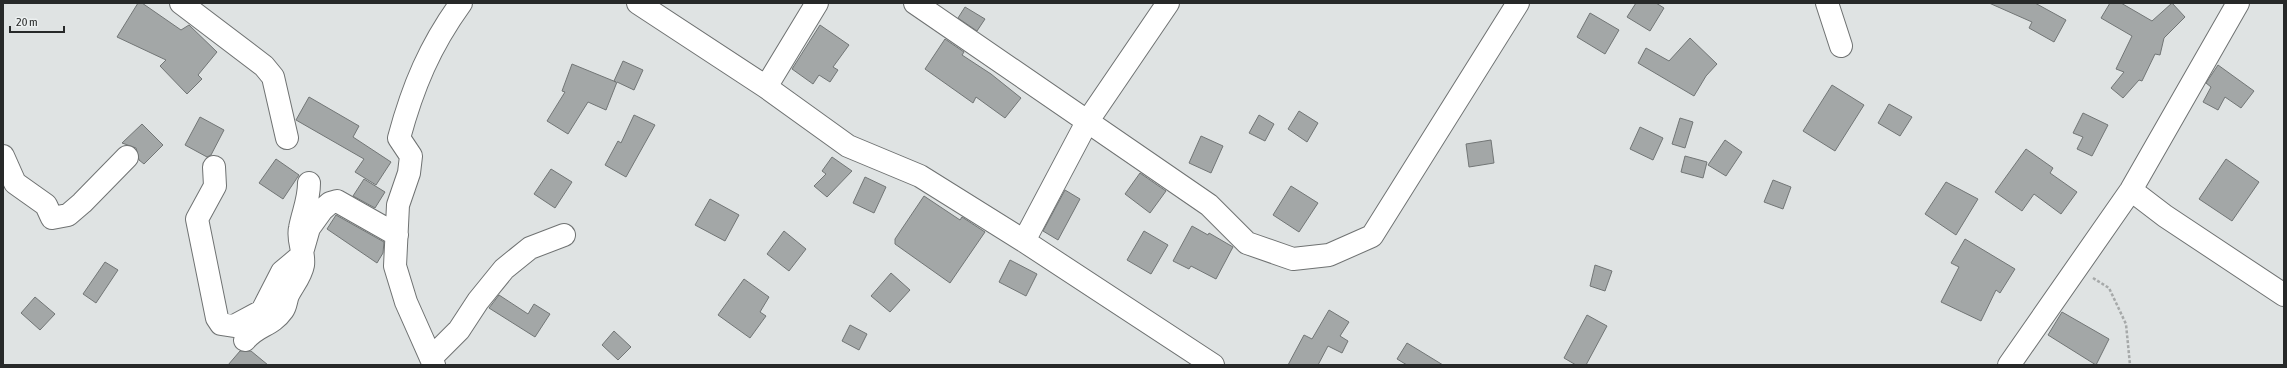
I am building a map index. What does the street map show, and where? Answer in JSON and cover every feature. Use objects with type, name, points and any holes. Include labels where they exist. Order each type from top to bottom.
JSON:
[{"type":"street","points":[[181,3],[264,66],[273,77],[287,138]]},
{"type":"street","points":[[461,3],[439,34],[407,109],[399,138],[411,156],[410,173],[398,205],[395,266],[417,330],[433,361],[459,330],[478,301],[504,269],[530,248],[564,235]]},
{"type":"street","points":[[638,3],[766,87],[848,146],[920,176],[1024,241],[1213,365]]},
{"type":"street","points":[[766,87],[817,3]]},
{"type":"street","points":[[915,3],[1209,205],[1247,243],[1293,259],[1328,255],[1372,236],[1518,3]]},
{"type":"street","points":[[1024,241],[1087,122],[1168,3]]},
{"type":"street","points":[[1827,3],[1841,46]]},
{"type":"street","points":[[2009,365],[2075,268],[2131,190],[2238,3]]},
{"type":"street","points":[[3,156],[15,183],[46,205],[52,218],[68,215],[82,203],[127,157]]},
{"type":"street","points":[[214,167],[215,186],[197,219],[217,318],[221,324],[234,326],[262,311],[282,272],[302,256],[309,228],[315,222],[322,210],[330,203],[337,201],[397,235]]},
{"type":"street","points":[[245,340],[257,327],[268,324],[276,318],[284,308],[287,297],[297,281],[303,265],[299,229],[309,198],[309,183]]},
{"type":"street","points":[[2131,190],[2165,216],[2284,295]]},
{"type":"path","points":[[2075,268],[2109,288],[2126,324],[2130,365]]},
{"type":"building","points":[[138,3],[142,3],[181,30],[189,25],[217,52],[198,75],[202,79],[187,94],[160,66],[166,60],[117,37]]},
{"type":"building","points":[[1636,3],[1656,3],[1664,8],[1650,31],[1627,17]]},
{"type":"building","points":[[1989,3],[2035,3],[2066,20],[2054,42],[2029,28],[2032,22]]},
{"type":"building","points":[[2110,3],[2121,3],[2152,21],[2172,3],[2185,17],[2164,38],[2160,55],[2155,54],[2142,81],[2139,80],[2123,98],[2111,88],[2124,72],[2116,69],[2132,36],[2101,18]]},
{"type":"building","points":[[965,7],[985,19],[977,31],[958,18]]},
{"type":"building","points":[[1590,13],[1619,30],[1605,54],[1577,37]]},
{"type":"building","points":[[820,25],[849,45],[833,67],[838,70],[830,82],[819,75],[813,84],[792,69]]},
{"type":"building","points":[[1690,38],[1717,64],[1706,76],[1694,96],[1638,63],[1646,48],[1669,61]]},
{"type":"building","points":[[945,39],[964,52],[962,55],[991,74],[1021,98],[1005,118],[976,97],[973,103],[925,69]]},
{"type":"building","points":[[623,61],[643,70],[634,90],[617,82],[606,110],[588,102],[568,134],[547,121],[565,92],[562,91],[572,64],[616,82],[614,81]]},
{"type":"building","points":[[2218,65],[2254,91],[2241,108],[2225,97],[2218,110],[2203,102],[2211,87],[2206,83]]},
{"type":"building","points":[[1832,85],[1864,105],[1835,151],[1803,131]]},
{"type":"building","points":[[309,97],[359,126],[353,137],[391,162],[376,185],[355,172],[364,159],[296,120]]},
{"type":"building","points":[[1889,104],[1912,117],[1900,136],[1878,123]]},
{"type":"building","points":[[1299,111],[1318,123],[1307,142],[1288,129]]},
{"type":"building","points":[[2083,113],[2108,125],[2092,156],[2077,149],[2083,137],[2073,133]]},
{"type":"building","points":[[634,115],[655,125],[626,177],[605,165],[618,141],[621,143]]},
{"type":"building","points":[[1259,115],[1274,124],[1265,141],[1249,133]]},
{"type":"building","points":[[200,117],[224,130],[211,155],[207,157],[185,145]]},
{"type":"building","points":[[1680,118],[1693,122],[1685,148],[1672,144]]},
{"type":"building","points":[[142,124],[163,145],[144,164],[139,160],[136,148],[122,143]]},
{"type":"building","points":[[1640,127],[1663,138],[1653,160],[1630,149]]},
{"type":"building","points":[[1201,136],[1223,146],[1211,173],[1189,163]]},
{"type":"building","points":[[1491,140],[1494,163],[1469,167],[1466,144]]},
{"type":"building","points":[[1725,140],[1742,152],[1726,176],[1708,165]]},
{"type":"building","points":[[2026,149],[2053,168],[2050,173],[2077,192],[2061,214],[2034,194],[2022,211],[1995,192]]},
{"type":"building","points":[[1685,156],[1707,162],[1703,178],[1681,172]]},
{"type":"building","points":[[832,157],[852,171],[827,197],[814,186],[826,174],[822,171]]},
{"type":"building","points":[[276,159],[299,175],[283,199],[259,183]]},
{"type":"building","points":[[2226,159],[2259,182],[2232,221],[2199,199]]},
{"type":"building","points":[[551,169],[572,182],[555,208],[534,194]]},
{"type":"building","points":[[1140,173],[1166,191],[1150,213],[1125,194]]},
{"type":"building","points":[[865,177],[886,187],[874,213],[853,203]]},
{"type":"building","points":[[364,179],[385,192],[375,208],[353,196]]},
{"type":"building","points":[[1773,180],[1791,187],[1783,209],[1764,202]]},
{"type":"building","points":[[1946,182],[1978,199],[1956,235],[1925,214]]},
{"type":"building","points":[[1291,186],[1318,203],[1299,232],[1273,215]]},
{"type":"building","points":[[1065,190],[1080,199],[1058,240],[1043,231]]},
{"type":"building","points":[[924,196],[960,220],[962,217],[985,232],[950,283],[895,244],[895,239]]},
{"type":"building","points":[[710,199],[739,215],[725,241],[695,225]]},
{"type":"building","points":[[336,215],[384,242],[383,253],[377,263],[327,229]]},
{"type":"building","points":[[1192,226],[1208,235],[1209,233],[1233,247],[1216,279],[1191,266],[1189,269],[1173,261]]},
{"type":"building","points":[[784,231],[806,249],[789,271],[767,254]]},
{"type":"building","points":[[1144,231],[1168,245],[1151,274],[1127,260]]},
{"type":"building","points":[[1965,239],[2015,269],[2000,293],[1996,290],[1981,321],[1941,302],[1959,267],[1951,263]]},
{"type":"building","points":[[1010,260],[1037,274],[1026,296],[999,282]]},
{"type":"building","points":[[105,262],[118,270],[96,303],[83,294]]},
{"type":"building","points":[[1595,265],[1612,271],[1605,291],[1590,286]]},
{"type":"building","points":[[891,273],[910,290],[890,312],[871,296]]},
{"type":"building","points":[[744,279],[769,297],[760,312],[766,316],[750,338],[718,315]]},
{"type":"building","points":[[499,295],[528,314],[534,304],[550,314],[535,337],[489,308]]},
{"type":"building","points":[[35,297],[55,314],[40,330],[21,313]]},
{"type":"building","points":[[1329,310],[1349,322],[1340,336],[1348,341],[1342,353],[1328,346],[1318,365],[1288,365],[1304,335],[1312,339]]},
{"type":"building","points":[[2062,312],[2109,339],[2096,365],[2048,335]]},
{"type":"building","points":[[1587,315],[1607,326],[1586,365],[1576,365],[1564,358]]},
{"type":"building","points":[[850,325],[867,334],[859,350],[842,341]]},
{"type":"building","points":[[614,331],[631,347],[618,360],[602,345]]},
{"type":"building","points":[[1407,343],[1443,365],[1407,365],[1397,359]]},
{"type":"building","points":[[240,351],[251,351],[268,365],[228,365]]}]
